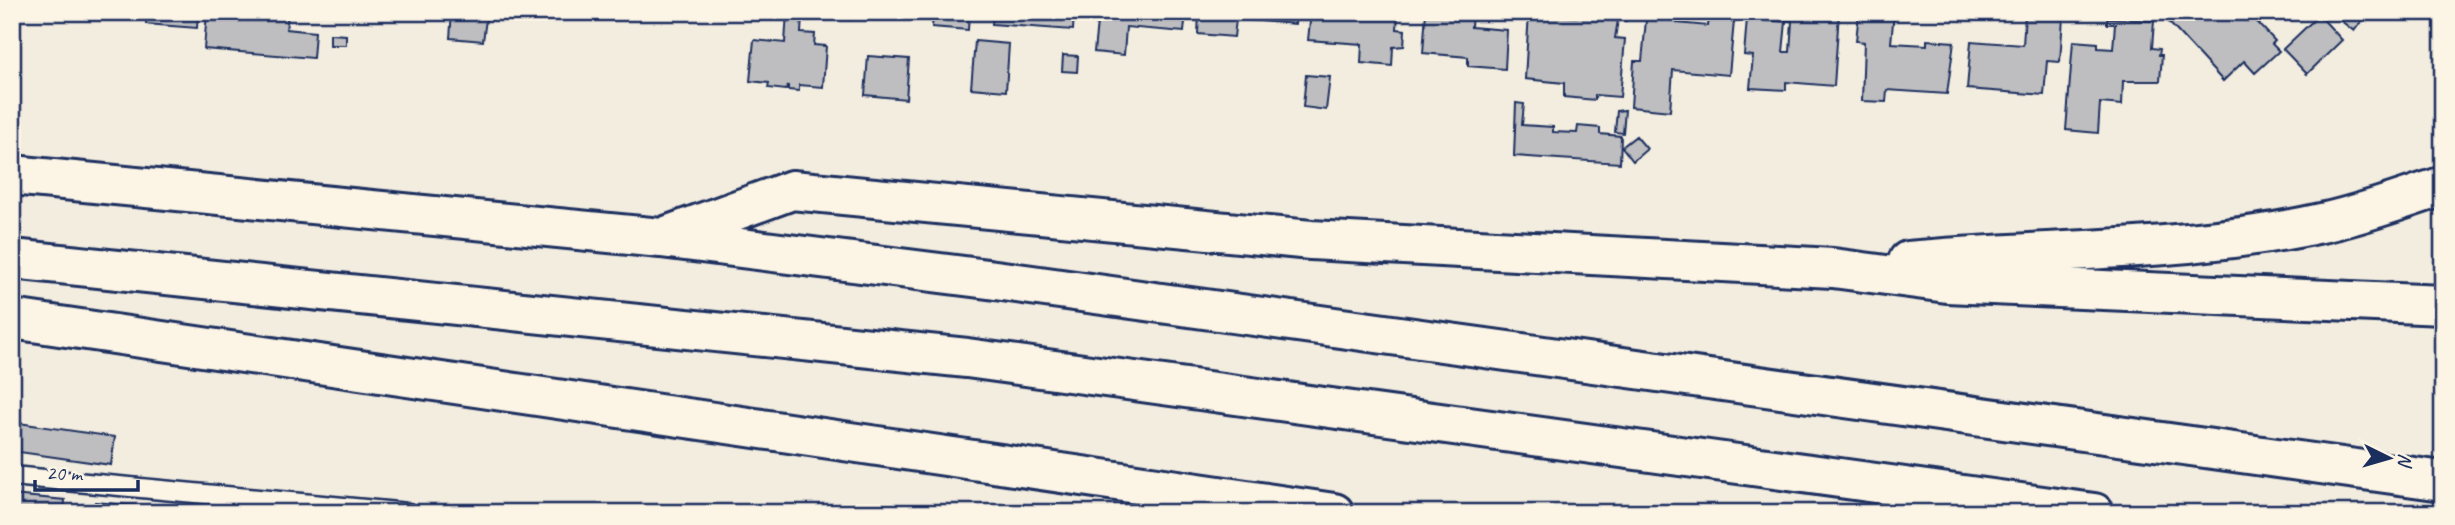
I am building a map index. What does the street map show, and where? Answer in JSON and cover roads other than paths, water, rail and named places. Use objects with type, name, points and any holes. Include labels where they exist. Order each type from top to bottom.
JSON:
[{"type":"highway","points":[[12,175],[662,238],[1218,309],[2443,481]]},
{"type":"highway","points":[[1833,268],[2205,242],[2327,222],[2443,186]]},
{"type":"highway","points":[[662,238],[792,190],[1311,240],[1833,268],[1947,283],[2443,305]]},
{"type":"highway","points":[[12,259],[967,358],[2094,513]]},
{"type":"highway","points":[[12,319],[1334,513]]},
{"type":"lane","points":[[12,476],[408,513]]}]
